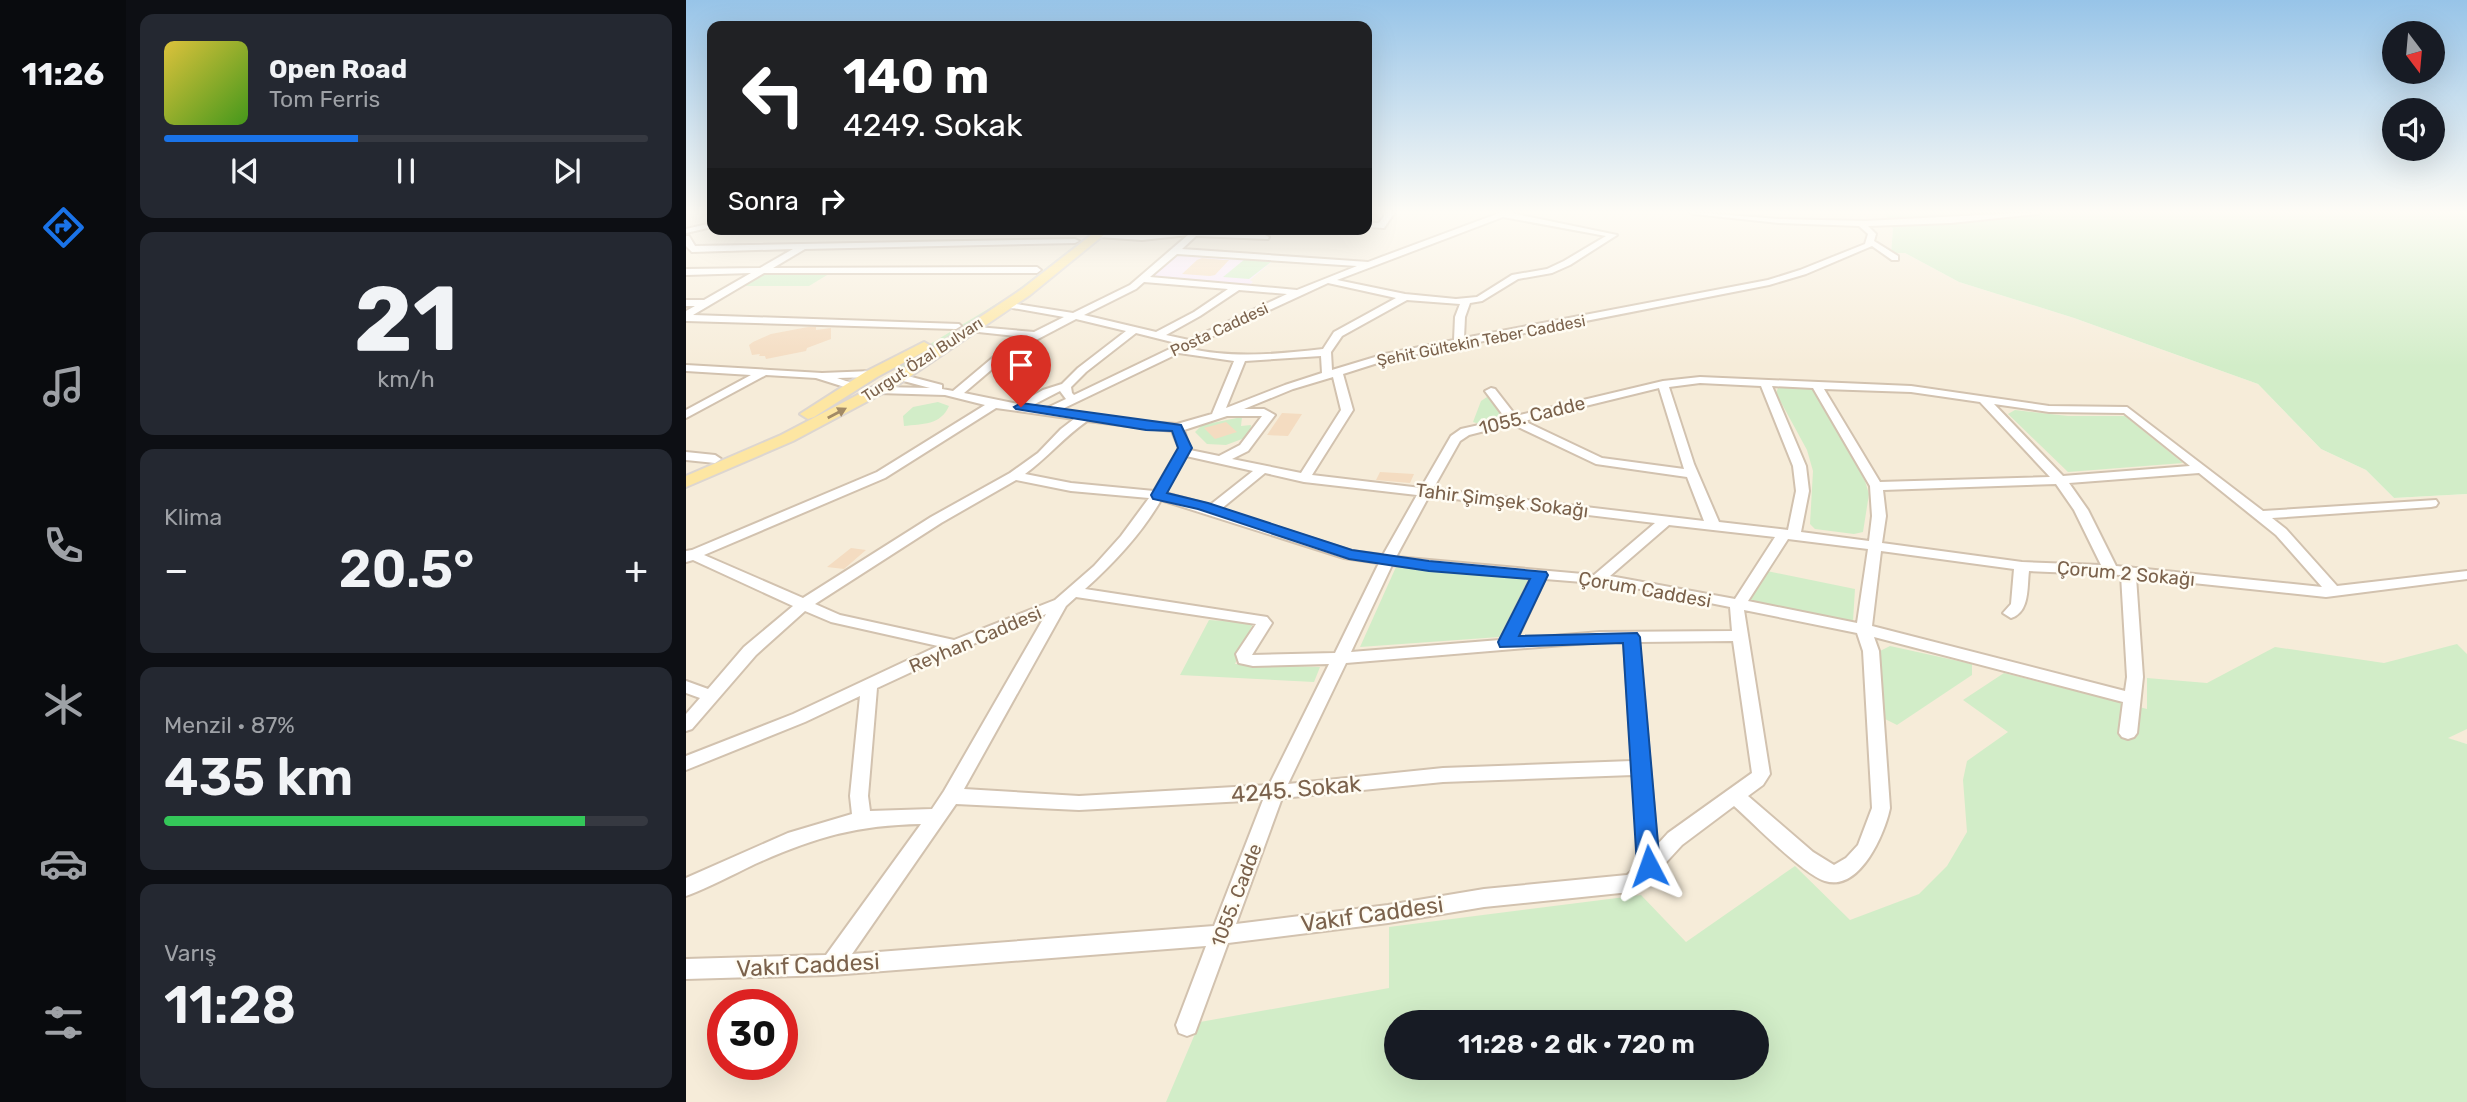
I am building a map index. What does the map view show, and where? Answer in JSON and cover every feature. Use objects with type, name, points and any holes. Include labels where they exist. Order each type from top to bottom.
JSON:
[{"type":"main road","name":"Turgut Özal Bulvarı","points":[[686,482],[778,442],[900,377],[1046,263]]},
{"type":"main road","name":"Turgut Özal Bulvarı","points":[[686,471],[794,422],[872,374],[1007,304],[1058,263]]},
{"type":"main road","points":[[872,374],[900,377]]},
{"type":"main road","points":[[851,386],[878,390]]},
{"type":"street","points":[[775,263],[687,314],[687,318],[963,327],[1035,335]]},
{"type":"street","points":[[878,390],[950,394],[1007,351],[1133,287],[1161,263]]},
{"type":"street","points":[[1364,263],[1373,264]]},
{"type":"street","points":[[1329,281],[1405,297],[1466,302],[1485,297],[1515,277],[1564,263]]},
{"type":"street","name":"Şehit Gültekin Teber Caddesi","points":[[950,394],[994,404],[1177,428],[1222,414],[1278,391],[1385,357],[1769,282],[1828,263]]},
{"type":"street","name":"Posta Caddesi","points":[[1051,410],[1299,293],[1373,264]]},
{"type":"street","points":[[686,272],[1037,270]]},
{"type":"street","points":[[1143,279],[1299,293]]},
{"type":"street","points":[[1158,335],[1197,314],[1237,287]]},
{"type":"street","points":[[1304,478],[1347,410],[1326,352],[1331,341],[1345,329],[1405,297]]},
{"type":"street","points":[[1459,344],[1458,320],[1460,309],[1466,302]]},
{"type":"street","points":[[686,303],[706,303]]},
{"type":"street","points":[[1007,304],[1076,316],[1189,343]]},
{"type":"street","points":[[1021,407],[1047,392],[1066,386],[1082,369],[1135,329]]},
{"type":"street","points":[[1177,349],[1203,356],[1240,360],[1326,352]]},
{"type":"street","points":[[1222,459],[1244,448],[1269,415],[1264,412],[1222,414],[1240,360]]},
{"type":"street","points":[[686,368],[817,375],[872,374]]},
{"type":"street","points":[[686,415],[765,372]]},
{"type":"street","points":[[817,375],[851,386]]},
{"type":"street","points":[[900,377],[929,384],[950,394]]},
{"type":"street","name":"1055. Cadde","points":[[1187,1025],[1275,792],[1387,561],[1459,435],[1663,384],[1700,380],[1900,388],[2049,409],[2127,410],[2202,469]]},
{"type":"street","points":[[1663,384],[1692,474],[1713,526]]},
{"type":"street","points":[[1738,605],[1789,534],[1803,507],[1802,471],[1794,444],[1769,397],[1766,384]]},
{"type":"street","points":[[1066,386],[1066,394],[1072,398]]},
{"type":"street","points":[[1735,796],[1820,870],[1829,874],[1847,869],[1865,850],[1881,808],[1871,651],[1864,629],[1879,516],[1876,486],[1817,386]]},
{"type":"street","points":[[1490,391],[1514,420],[1600,461],[1692,474]]},
{"type":"street","points":[[1982,398],[2060,480],[2081,510],[2111,570]]},
{"type":"street","points":[[688,555],[881,475],[994,404]]},
{"type":"street","points":[[686,725],[709,695],[750,651],[803,605],[894,546],[1013,476],[1042,456],[1065,431],[1086,416]]},
{"type":"street","points":[[1177,428],[1184,444],[1183,452]]},
{"type":"street","name":"Tahir Şimşek Sokağı","points":[[1183,452],[1304,478],[1789,534]]},
{"type":"street","name":"Reyhan Caddesi","points":[[686,764],[1067,597],[1111,556],[1158,495],[1183,452]]},
{"type":"street","points":[[686,456],[715,459]]},
{"type":"street","points":[[1876,486],[2060,480],[2202,469],[2281,532],[2334,592]]},
{"type":"street","points":[[1213,509],[1262,470]]},
{"type":"street","name":"Çorum Caddesi","points":[[1013,476],[1087,489],[1158,495],[1213,509],[1349,555],[1387,561],[1598,578],[1864,629],[2131,698]]},
{"type":"street","points":[[2261,515],[2431,503]]},
{"type":"street","points":[[1598,578],[1666,520]]},
{"type":"street","name":"Çorum 2 Sokağı","points":[[1789,534],[2022,566],[2111,570],[2334,592],[2464,578]]},
{"type":"street","points":[[688,555],[836,619],[955,645]]},
{"type":"street","points":[[2011,613],[2018,604],[2022,566]]},
{"type":"street","points":[[2128,572],[2135,677],[2128,733]]},
{"type":"street","points":[[1507,642],[1540,575]]},
{"type":"street","points":[[832,965],[951,796],[1067,597],[1262,620],[1264,623],[1244,654],[1245,659],[1340,658],[1507,642],[1740,636]]},
{"type":"street","name":"Vakıf Caddesi","points":[[686,969],[832,965],[1221,935],[1388,914],[1484,898],[1617,886],[1640,877],[1675,839],[1757,780],[1762,766],[1736,614],[1738,605]]},
{"type":"street","points":[[1631,637],[1649,866]]},
{"type":"street","points":[[862,820],[859,796],[869,686]]},
{"type":"street","points":[[686,687],[709,695]]},
{"type":"street","name":"4245. Sokak","points":[[951,796],[1079,803],[1275,792],[1443,775],[1641,768]]},
{"type":"street","points":[[686,887],[826,829],[862,820],[937,816]]},
{"type":"shaded area","points":[[686,263],[1924,263],[1959,282],[2074,318],[2258,384],[2321,449],[2366,470],[2394,498],[2467,494],[2467,744],[2299,696],[2005,862],[1688,982],[1484,1010],[1384,1010],[1384,1080],[1408,1080],[1431,1102],[686,1102]]},
{"type":"shaded area","points":[[1167,263],[1270,263],[1250,280],[1253,282],[1247,287],[1152,278]]},
{"type":"green space","points":[[1052,263],[1056,263],[1014,296],[902,370],[889,369],[1011,295]]},
{"type":"green space","points":[[1240,263],[1269,263],[1249,279],[1223,277]]},
{"type":"green space","points":[[1924,263],[2467,263],[2467,494],[2394,498],[2366,470],[2321,449],[2258,384],[2074,318],[1959,282]]},
{"type":"green space","points":[[772,272],[832,272],[809,286],[741,286],[760,275]]},
{"type":"green space","points":[[1778,388],[1810,388],[1816,392],[1865,481],[1869,494],[1863,532],[1854,534],[1815,529],[1810,524],[1813,471],[1807,450],[1776,393]]},
{"type":"green space","points":[[1487,397],[1505,418],[1479,424],[1473,422],[1481,401]]},
{"type":"green space","points":[[938,402],[949,406],[941,417],[924,424],[904,426],[903,416],[913,407]]},
{"type":"green space","points":[[2015,410],[2068,416],[2125,416],[2183,463],[2068,472],[2008,414]]},
{"type":"green space","points":[[1242,417],[1241,426],[1251,425],[1250,436],[1226,445],[1207,444],[1195,432],[1202,425]]},
{"type":"green space","points":[[1396,567],[1530,580],[1499,637],[1360,647]]},
{"type":"green space","points":[[1767,571],[1855,589],[1853,621],[1749,602]]},
{"type":"green space","points":[[1209,620],[1253,623],[1235,664],[1320,667],[1314,682],[1180,675]]},
{"type":"green space","points":[[2457,644],[2467,654],[2467,729],[2448,738],[2467,744],[2467,1102],[1166,1102],[1200,1022],[1389,988],[1389,927],[1641,895],[1686,942],[1795,866],[1850,920],[1919,894],[1947,866],[1967,832],[1963,780],[1967,761],[2008,732],[1963,700],[2004,673],[2147,709],[2147,678],[2207,683],[2275,647],[2384,663]]},
{"type":"green space","points":[[1890,646],[1972,664],[1972,675],[1897,725],[1885,719],[1880,651]]},
{"type":"building","points":[[1193,263],[1226,263],[1215,275],[1182,274]]},
{"type":"building","points":[[816,327],[816,330],[831,328],[831,339],[807,348],[806,351],[766,359],[765,356],[759,356],[760,354],[752,355],[749,345],[753,342],[771,334]]},
{"type":"building","points":[[1282,413],[1302,414],[1288,436],[1267,435]]},
{"type":"building","points":[[1226,422],[1237,432],[1215,439],[1204,428]]},
{"type":"building","points":[[1380,472],[1414,474],[1410,483],[1376,480]]},
{"type":"building","points":[[851,548],[866,550],[844,569],[827,567]]},
{"type":"route","points":[[1021,407],[1146,426],[1177,428],[1185,448],[1158,495],[1203,506],[1349,555],[1429,566],[1540,575],[1507,642],[1631,637],[1649,866]]}]
